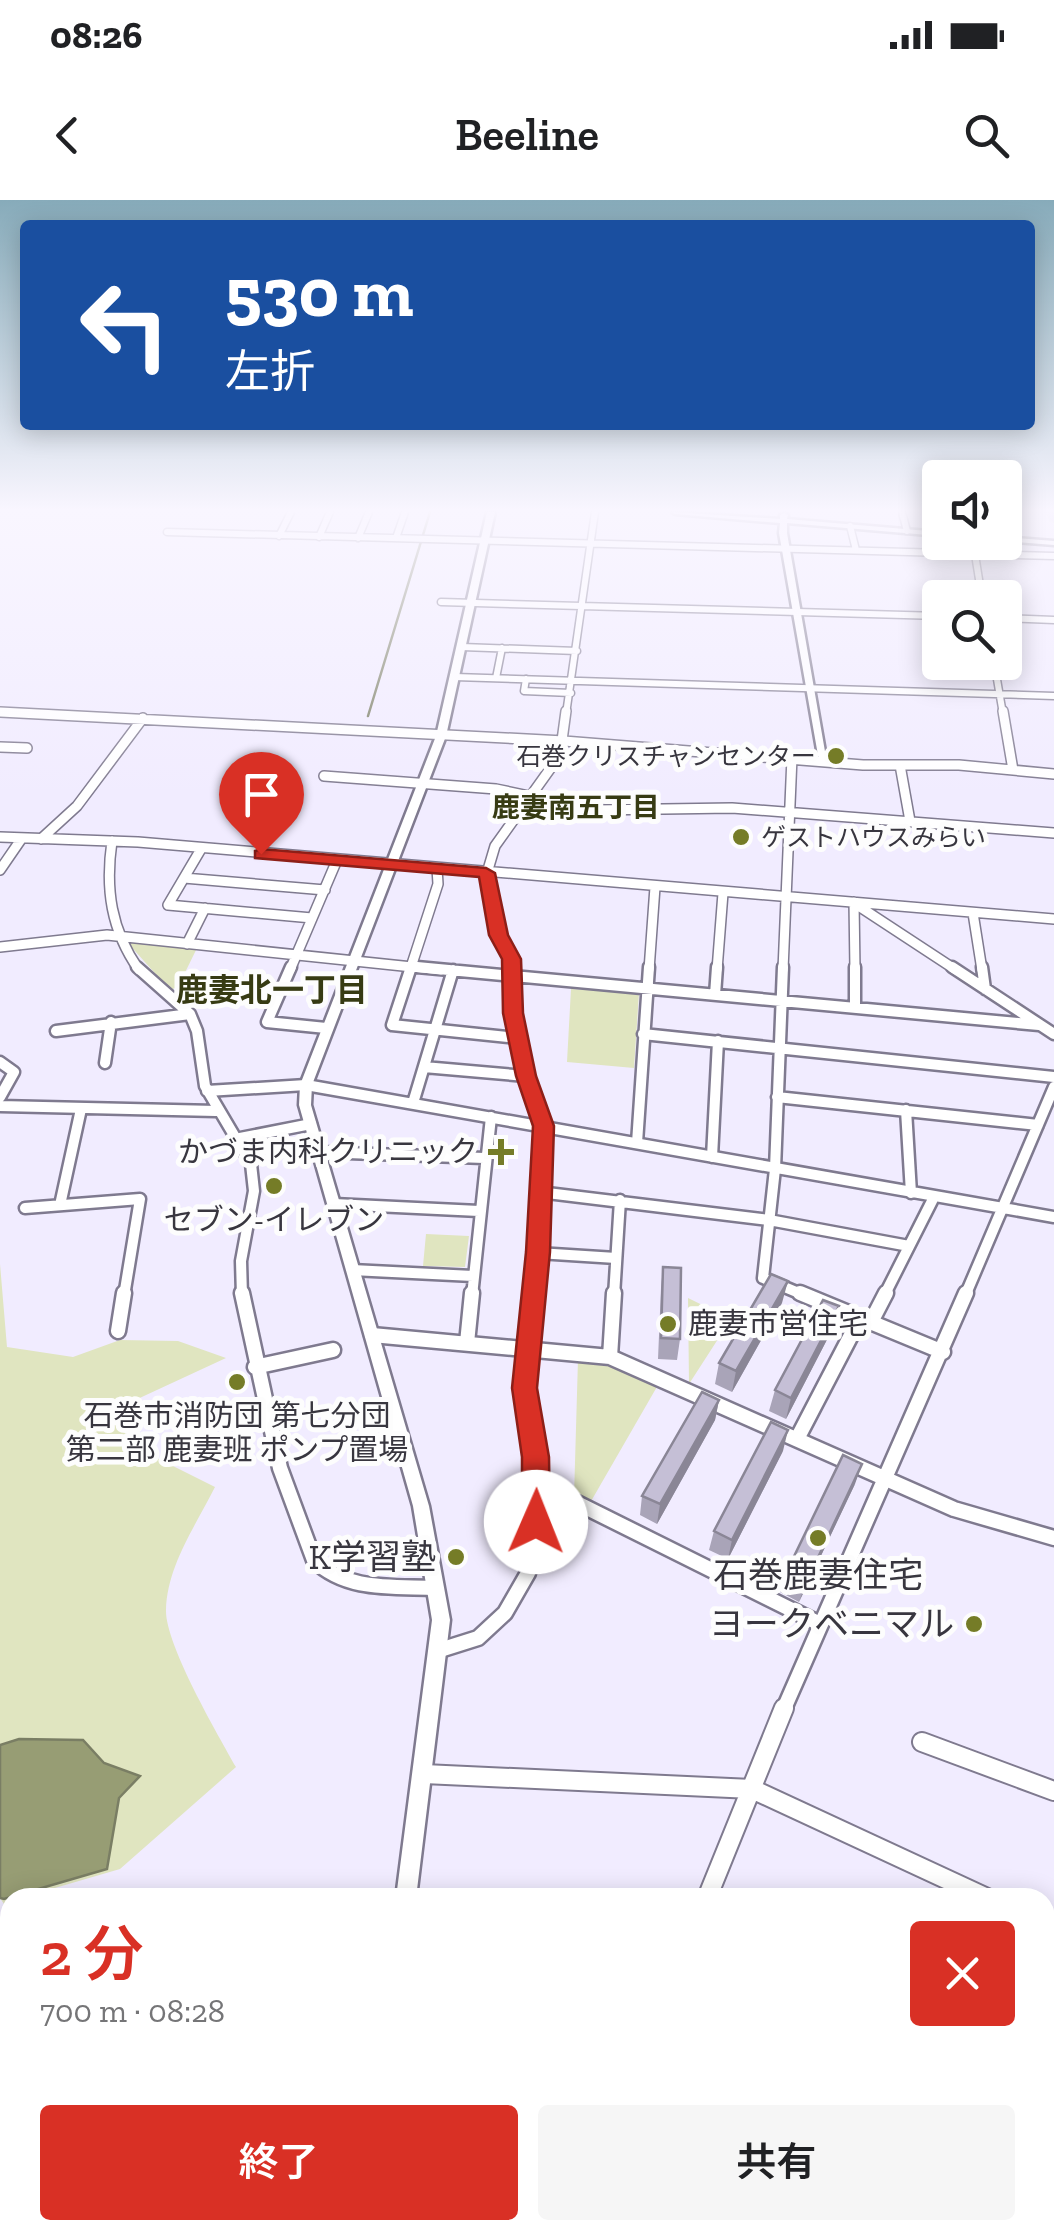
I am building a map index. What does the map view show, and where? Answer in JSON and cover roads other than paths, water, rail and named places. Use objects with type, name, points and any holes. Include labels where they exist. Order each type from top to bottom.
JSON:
[{"type":"street","points":[[407,1888],[440,1650],[436,1588],[422,1506],[305,1105],[306,1085],[326,1028],[441,736],[471,607]]},
{"type":"street","points":[[440,1650],[478,1638],[505,1613],[522,1587],[533,1549],[538,1494],[524,1388],[538,1252],[544,1126],[526,1076],[518,1038],[511,959],[498,935],[486,873],[495,846],[560,755],[582,607]]},
{"type":"street","points":[[622,607],[922,615]]},
{"type":"street","points":[[796,607],[824,761]]},
{"type":"street","points":[[1022,619],[1054,620]]},
{"type":"street","points":[[462,647],[576,651]]},
{"type":"street","points":[[496,678],[502,648]]},
{"type":"street","points":[[454,677],[526,679],[524,691],[572,687],[812,688],[1054,696]]},
{"type":"street","points":[[997,680],[1014,770]]},
{"type":"street","points":[[0,712],[564,741],[1054,774]]},
{"type":"street","points":[[41,838],[77,806],[143,718]]},
{"type":"street","points":[[0,747],[27,748]]},
{"type":"street","points":[[792,757],[790,898],[778,1048],[775,1169],[763,1278],[943,1352]]},
{"type":"street","points":[[900,766],[910,821]]},
{"type":"street","points":[[324,776],[496,789],[605,810],[791,812],[1054,833]]},
{"type":"street","points":[[0,836],[112,841],[1054,919]]},
{"type":"street","points":[[0,870],[22,838]]},
{"type":"street","points":[[112,841],[106,872],[117,936],[150,982],[190,1014],[200,1033],[201,1075],[216,1111],[240,1138],[255,1187],[240,1275],[255,1367],[312,1558],[345,1581],[436,1588]]},
{"type":"street","points":[[201,849],[168,905],[312,918]]},
{"type":"street","points":[[326,1028],[267,1022],[338,860]]},
{"type":"street","points":[[437,868],[438,884],[392,1025],[518,1038]]},
{"type":"street","points":[[184,878],[325,890]]},
{"type":"street","points":[[637,1142],[655,887]]},
{"type":"street","points":[[714,995],[723,893]]},
{"type":"street","points":[[854,902],[1054,1034]]},
{"type":"street","points":[[854,902],[855,1008]]},
{"type":"street","points":[[188,944],[206,908]]},
{"type":"street","points":[[973,912],[985,989]]},
{"type":"street","points":[[0,948],[117,936],[511,978],[1040,1025]]},
{"type":"street","points":[[413,1104],[454,970]]},
{"type":"street","points":[[56,1031],[190,1014]]},
{"type":"street","points":[[105,1063],[111,1022]]},
{"type":"street","points":[[643,1034],[1054,1077]]},
{"type":"street","points":[[712,1157],[718,1042]]},
{"type":"street","points":[[0,1062],[14,1072],[0,1096]]},
{"type":"street","points":[[424,1067],[526,1076]]},
{"type":"street","points":[[207,1090],[306,1085],[1054,1217]]},
{"type":"street","points":[[710,1888],[818,1623],[887,1480],[1054,1087]]},
{"type":"street","points":[[777,1096],[1038,1124]]},
{"type":"street","points":[[0,1106],[216,1111]]},
{"type":"street","points":[[60,1205],[81,1110]]},
{"type":"street","points":[[906,1110],[911,1193]]},
{"type":"street","points":[[467,1342],[490,1117]]},
{"type":"street","points":[[240,1138],[311,1124]]},
{"type":"street","points":[[320,1152],[484,1158]]},
{"type":"street","points":[[539,1192],[769,1220],[909,1246]]},
{"type":"street","points":[[797,1439],[934,1197]]},
{"type":"street","points":[[24,1208],[140,1199],[118,1331]]},
{"type":"street","points":[[610,1357],[620,1200]]},
{"type":"street","points":[[334,1204],[480,1212]]},
{"type":"street","points":[[538,1252],[616,1258]]},
{"type":"street","points":[[352,1270],[473,1276]]},
{"type":"street","points":[[372,1335],[610,1357],[954,1508],[1054,1538]]},
{"type":"street","points":[[255,1367],[333,1350]]},
{"type":"street","points":[[538,1494],[577,1503],[818,1623]]},
{"type":"street","points":[[922,1742],[1054,1790]]},
{"type":"street","points":[[424,1774],[752,1789],[966,1888]]},
{"type":"waterway","points":[[368,716],[401,607]]},
{"type":"place","name":"石巻クリスチャンセンター","points":[[836,756]]},
{"type":"place","name":"ゲストハウスみらい","points":[[741,837]]},
{"type":"place","name":"かづま内科クリニック","points":[[501,1152]]},
{"type":"place","name":"セブン-イレブン","points":[[274,1186]]},
{"type":"place","name":"鹿妻市営住宅","points":[[668,1324]]},
{"type":"place","name":"石巻市消防団 第七分団 第二部 鹿妻班 ポンプ置場","points":[[237,1382]]},
{"type":"place","name":"石巻鹿妻住宅","points":[[818,1538]]},
{"type":"place","name":"K学習塾","points":[[456,1557]]},
{"type":"place","name":"ヨークベニマル","points":[[974,1624]]},
{"type":"district","name":"鹿妻南五丁目","points":[[576,807]]},
{"type":"district","name":"鹿妻北一丁目","points":[[272,990]]}]
